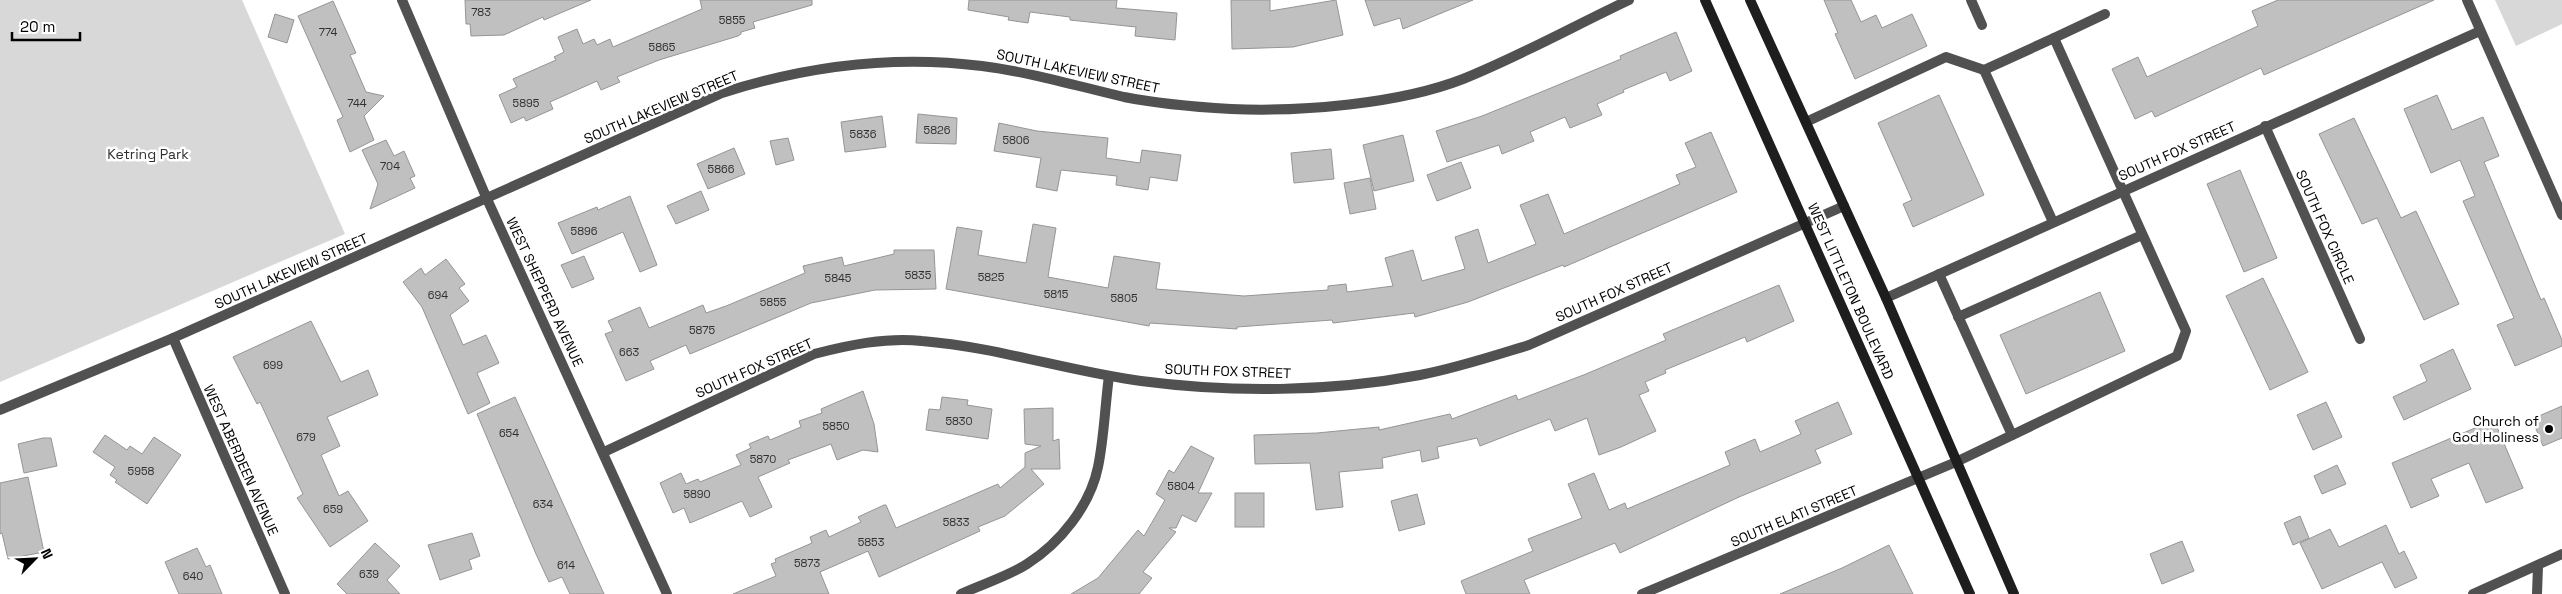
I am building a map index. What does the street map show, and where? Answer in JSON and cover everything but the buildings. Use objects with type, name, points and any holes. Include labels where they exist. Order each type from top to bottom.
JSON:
[{"type":"main road","name":"WEST LITTLETON BOULEVARD","points":[[1705,0],[1920,478],[1970,594]]},
{"type":"main road","name":"WEST LITTLETON BOULEVARD","points":[[1750,0],[1886,298],[2014,594]]},
{"type":"street","name":"WEST SHEPPERD AVENUE","points":[[402,0],[487,199],[604,452],[667,594]]},
{"type":"street","name":"SOUTH LAKEVIEW STREET","points":[[0,410],[173,338],[722,93],[800,72],[860,64],[921,62],[982,66],[1032,74],[1126,97],[1186,106],[1234,109],[1294,109],[1404,97],[1463,79],[1629,0]]},
{"type":"street","points":[[1971,0],[1982,26]]},
{"type":"street","points":[[2467,0],[2562,215]]},
{"type":"street","points":[[1806,122],[1946,57],[1984,70],[2105,14]]},
{"type":"street","name":"SOUTH FOX STREET","points":[[1886,298],[2480,31]]},
{"type":"street","name":"SOUTH ELATI STREET","points":[[1642,594],[1956,462],[2177,356],[2186,332],[2054,38]]},
{"type":"street","points":[[1984,70],[2053,222]]},
{"type":"street","name":"SOUTH FOX CIRCLE","points":[[2265,126],[2360,338]]},
{"type":"street","name":"SOUTH FOX STREET","points":[[604,452],[814,354],[844,346],[878,341],[922,340],[997,352],[1109,376],[1215,387],[1283,388],[1352,384],[1419,375],[1474,362],[1529,345],[1844,206]]},
{"type":"street","points":[[1958,318],[2142,235]]},
{"type":"street","points":[[1939,274],[2012,435]]},
{"type":"street","name":"WEST ABERDEEN AVENUE","points":[[173,338],[285,594]]},
{"type":"street","points":[[961,594],[1027,564],[1056,540],[1075,518],[1088,495],[1098,468],[1109,376]]},
{"type":"street","points":[[2473,594],[2562,554]]},
{"type":"street","points":[[2536,594],[2538,566]]},
{"type":"green space","name":"Ketring Park","points":[[0,0],[242,0],[345,234],[0,382]]},
{"type":"green space","points":[[2495,0],[2562,0],[2562,24],[2516,46]]},
{"type":"place","name":"Church of God Holiness","points":[[2549,429]]}]
